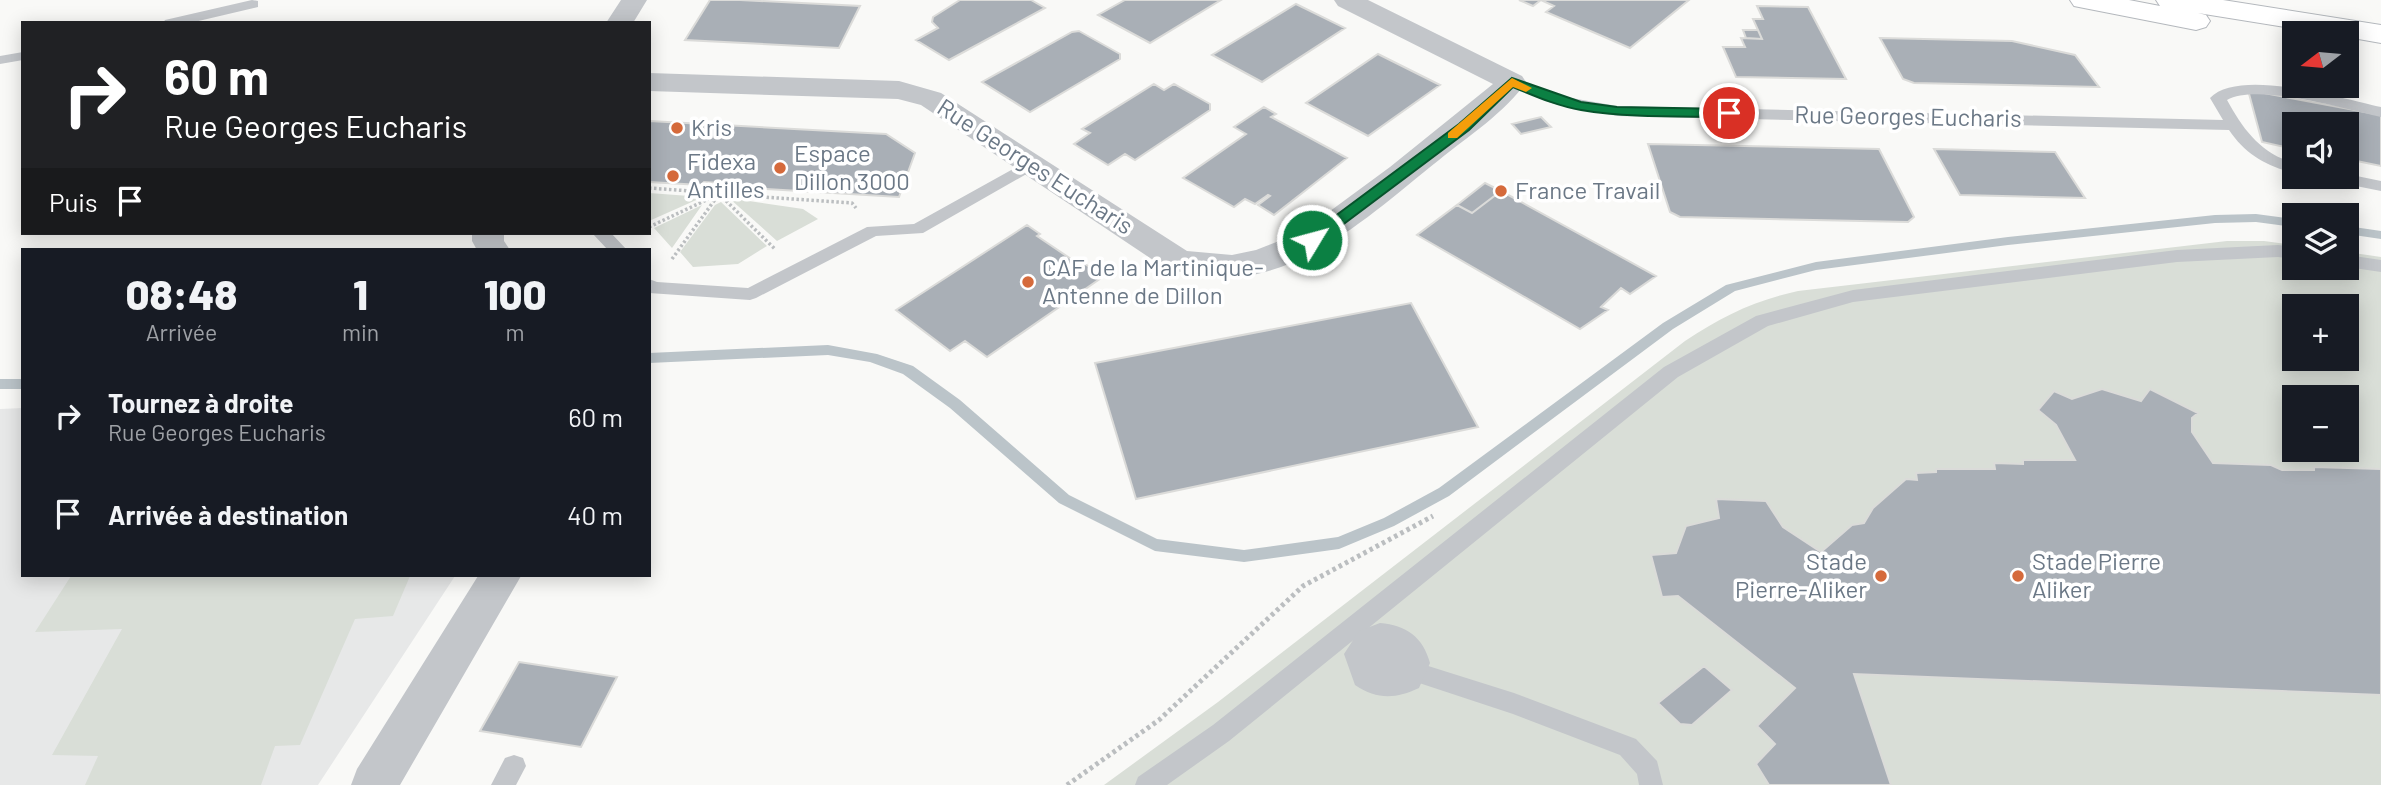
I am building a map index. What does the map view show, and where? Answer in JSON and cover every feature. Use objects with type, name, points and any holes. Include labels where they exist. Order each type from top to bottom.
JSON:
[{"type":"main road","points":[[2084,0],[2282,38]]},
{"type":"main road","points":[[2170,0],[2381,34]]},
{"type":"main road","points":[[2359,51],[2381,55]]},
{"type":"street","points":[[620,21],[634,0]]},
{"type":"street","points":[[1348,0],[1512,82]]},
{"type":"street","name":"Rue Georges Eucharis","points":[[651,82],[899,90],[930,99],[1177,260],[1205,266],[1240,266],[1277,256],[1312,240],[1464,127],[1512,82]]},
{"type":"street","points":[[374,785],[499,577]]},
{"type":"street","points":[[1348,649],[1383,679],[1398,677],[1406,669]]},
{"type":"lane","points":[[179,21],[253,4]]},
{"type":"lane","points":[[0,60],[21,55]]},
{"type":"lane","name":"Rue Georges Eucharis","points":[[1512,82],[1556,100],[1617,110],[2232,125]]},
{"type":"lane","points":[[2282,164],[2255,153],[2232,125],[2217,98],[2223,92],[2260,88],[2381,112]]},
{"type":"lane","points":[[651,287],[750,294],[873,231],[917,229],[1031,164]]},
{"type":"lane","points":[[2359,182],[2381,186]]},
{"type":"lane","points":[[603,235],[616,248]]},
{"type":"lane","points":[[1147,785],[1348,649],[1671,372],[1762,321],[1866,294],[2177,256],[2282,252]]},
{"type":"lane","points":[[2359,263],[2381,267]]},
{"type":"lane","points":[[1406,669],[1514,704],[1628,747],[1648,769],[1651,785]]},
{"type":"path","points":[[651,188],[852,203],[873,231]]},
{"type":"path","points":[[651,226],[719,194]]},
{"type":"path","points":[[719,194],[775,249],[800,268]]},
{"type":"path","points":[[651,287],[719,194]]},
{"type":"shaded area","points":[[651,193],[703,197],[651,220]]},
{"type":"shaded area","points":[[729,198],[803,209],[818,219],[777,241]]},
{"type":"shaded area","points":[[721,202],[767,246],[738,264],[693,267],[680,252],[715,205]]},
{"type":"shaded area","points":[[702,205],[672,248],[654,228]]},
{"type":"shaded area","name":"Stade Pierre-Aliker","points":[[2227,241],[2282,243],[2282,280],[2359,280],[2359,254],[2381,257],[2381,785],[1104,785],[1218,702],[1685,341],[1739,310],[1798,291]]},
{"type":"shaded area","points":[[21,408],[21,577],[454,577],[318,785],[0,785],[0,409]]},
{"type":"shaded area","points":[[70,577],[410,577],[393,616],[355,619],[300,745],[275,746],[261,785],[85,785],[98,756],[52,755],[122,629],[35,632]]},
{"type":"building","points":[[710,0],[860,6],[839,48],[685,40]]},
{"type":"building","points":[[960,0],[1031,0],[1045,8],[949,60],[916,40],[938,28],[932,22],[933,17]]},
{"type":"building","points":[[1125,0],[1221,0],[1150,43],[1098,15]]},
{"type":"building","points":[[1519,0],[1541,0],[1533,6]]},
{"type":"building","points":[[1541,0],[1689,0],[1630,48],[1546,12],[1554,6]]},
{"type":"building","points":[[1296,4],[1345,28],[1262,82],[1212,55]]},
{"type":"building","points":[[1757,6],[1808,7],[1846,79],[1736,77],[1723,47],[1745,47],[1741,38],[1762,39],[1753,19],[1763,19]]},
{"type":"building","points":[[1743,30],[1758,30],[1762,39],[1746,38]]},
{"type":"building","points":[[1079,31],[1120,54],[1120,59],[1030,112],[982,82],[1072,32]]},
{"type":"building","points":[[1880,38],[2012,41],[2075,55],[2099,87],[1914,83],[1903,79]]},
{"type":"building","points":[[1378,54],[1440,85],[1368,136],[1306,103]]},
{"type":"building","points":[[1154,84],[1164,90],[1174,84],[1210,104],[1210,110],[1135,160],[1125,154],[1108,165],[1074,144],[1090,133],[1082,129]]},
{"type":"building","points":[[2248,90],[2381,115],[2381,166],[2359,161],[2359,112],[2282,112],[2282,146],[2262,142]]},
{"type":"building","points":[[1264,107],[1276,114],[1271,117],[1347,158],[1274,215],[1258,205],[1270,196],[1268,195],[1255,204],[1245,199],[1234,207],[1183,178],[1246,134],[1234,127]]},
{"type":"building","points":[[1541,117],[1551,127],[1521,134],[1512,124]]},
{"type":"building","name":"Espace Dillon 3000","points":[[651,121],[886,134],[915,153],[899,197],[731,187],[733,184],[704,182],[701,185],[651,182]]},
{"type":"building","points":[[1648,144],[1879,149],[1914,217],[1908,222],[1680,217],[1670,212]]},
{"type":"building","points":[[1934,149],[2055,152],[2085,198],[1960,195]]},
{"type":"building","points":[[1485,183],[1501,191],[1472,213],[1457,205]]},
{"type":"building","points":[[1501,191],[1656,276],[1630,294],[1621,288],[1601,307],[1608,310],[1580,329],[1417,235],[1457,205],[1472,213]]},
{"type":"building","points":[[1027,225],[1040,234],[1037,236],[1077,263],[1080,261],[1104,276],[987,357],[965,341],[950,351],[896,310]]},
{"type":"building","points":[[1411,303],[1478,427],[1136,499],[1095,363]]},
{"type":"building","name":"Stade Pierre Aliker","points":[[2102,389],[2141,401],[2150,389],[2198,413],[2192,418],[2192,432],[2213,463],[2271,465],[2282,470],[2314,470],[2314,467],[2381,469],[2381,695],[1854,674],[1891,785],[1769,785],[1756,764],[1775,744],[1757,726],[1795,688],[1678,596],[1662,597],[1651,555],[1676,553],[1686,526],[1719,518],[1716,499],[1766,501],[1783,527],[1821,552],[1852,525],[1864,523],[1873,508],[1906,479],[1917,480],[1916,473],[1936,472],[1936,469],[1995,469],[1994,463],[2023,464],[2023,460],[2075,460],[2056,425],[2038,410],[2054,391],[2072,399]]},
{"type":"building","points":[[519,662],[617,677],[581,747],[480,731]]},
{"type":"building","points":[[1704,666],[1732,690],[1692,725],[1680,724],[1658,703]]},
{"type":"waterway","points":[[651,358],[828,350],[872,357],[908,370],[955,404],[1064,499],[1155,545],[1244,556],[1339,543],[1389,522],[1444,492],[1668,326],[1731,288],[1816,266],[2008,241],[2215,219],[2256,218],[2282,221]]},
{"type":"waterway","points":[[2359,232],[2381,235]]},
{"type":"waterway","points":[[0,384],[21,384]]},
{"type":"slow traffic","points":[[1452,136],[1512,82],[1526,88]]},
{"type":"place","name":"Kris","points":[[677,128]]},
{"type":"place","name":"Espace Dillon 3000","points":[[780,168]]},
{"type":"place","name":"Fidexa Antilles","points":[[673,176]]},
{"type":"place","name":"France Travail","points":[[1501,191]]},
{"type":"place","name":"CAF de la Martinique- Antenne de Dillon","points":[[1028,282]]},
{"type":"place","name":"Stade Pierre-Aliker","points":[[1881,576]]},
{"type":"place","name":"Stade Pierre Aliker","points":[[2018,576]]},
{"type":"route","points":[[1312,240],[1464,127],[1512,82],[1556,100],[1580,106],[1617,110],[1729,113]]}]
